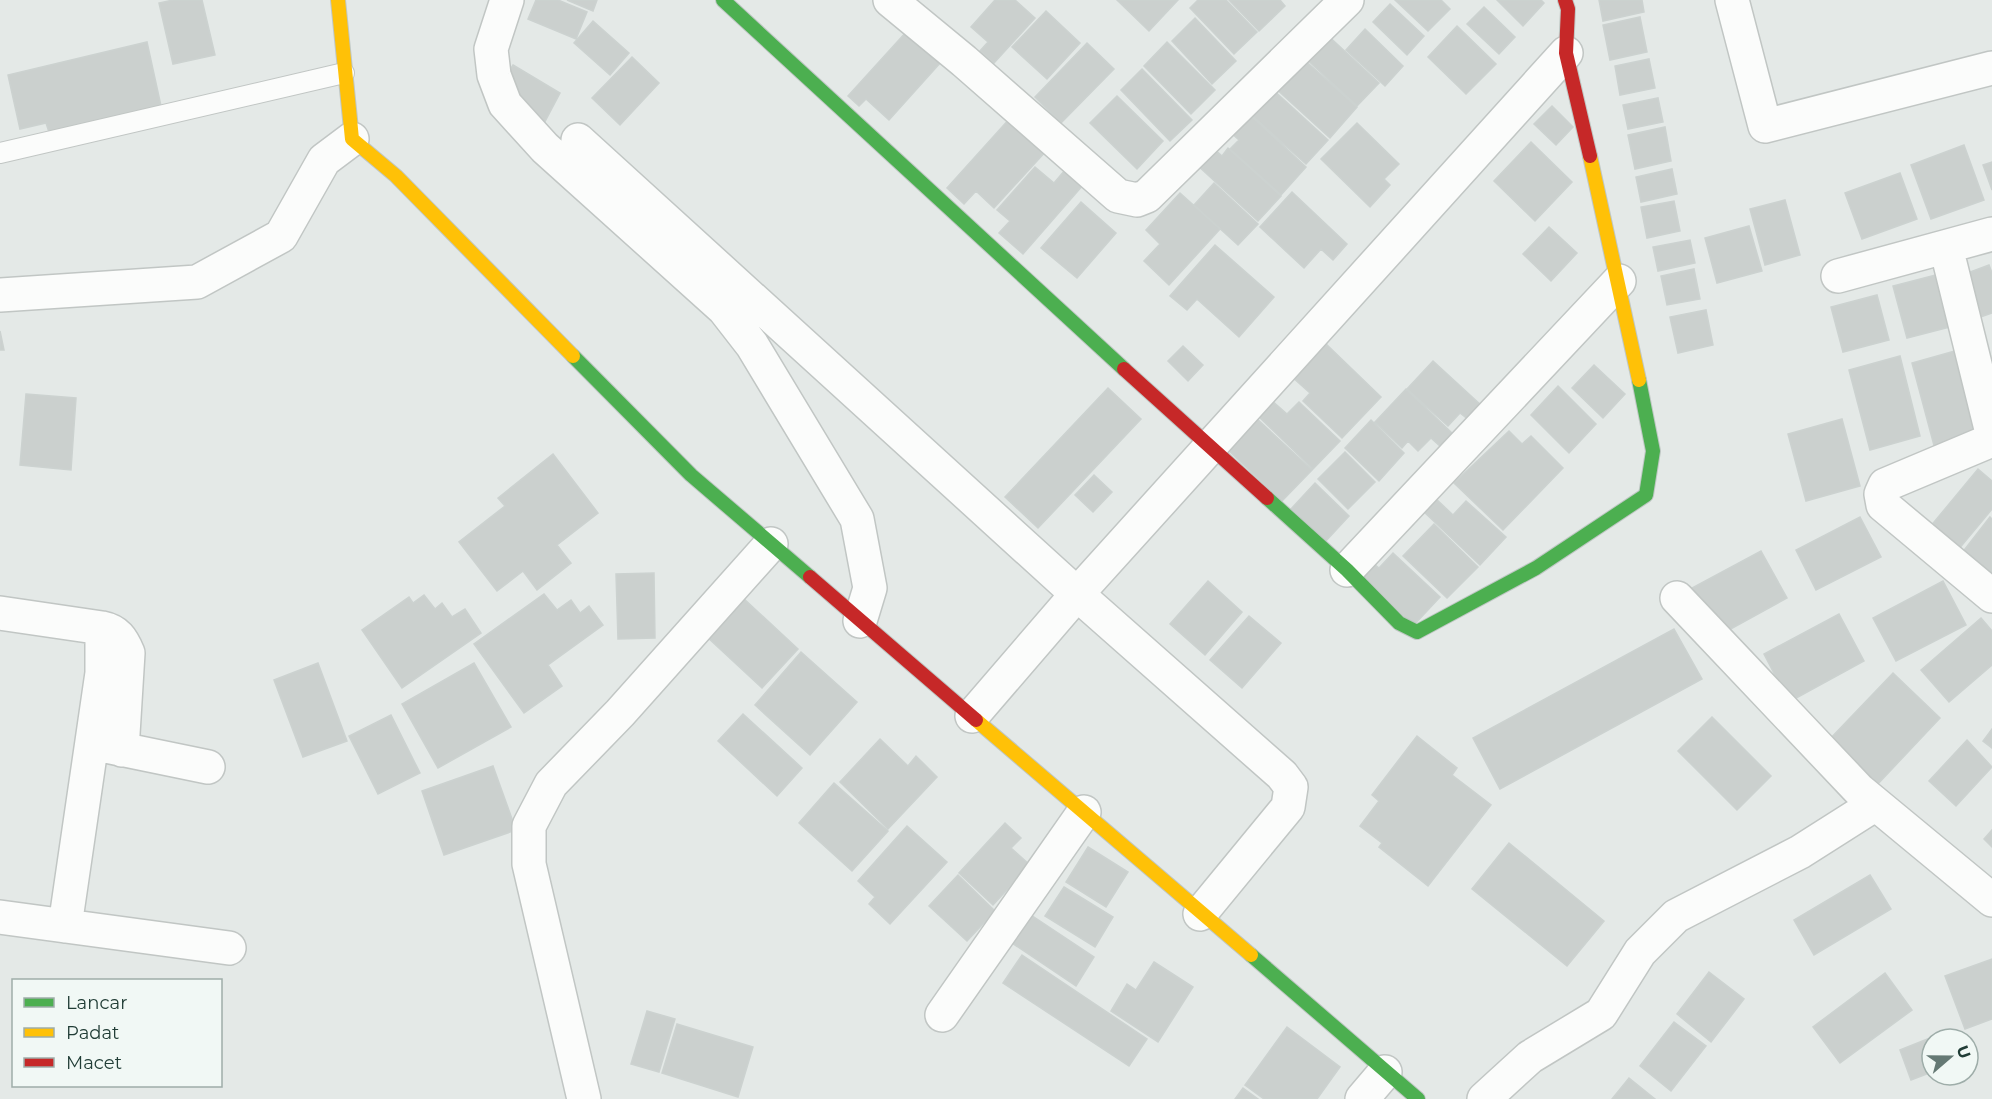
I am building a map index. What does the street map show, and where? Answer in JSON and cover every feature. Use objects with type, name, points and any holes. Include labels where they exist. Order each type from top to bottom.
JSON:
[{"type":"street","points":[[338,0],[352,139],[396,176],[691,475],[1418,1099]]},
{"type":"street","points":[[507,0],[494,31],[491,49],[494,75],[505,104],[545,147],[724,309],[752,345],[858,519],[870,588],[860,621]]},
{"type":"street","points":[[723,0],[1210,448],[1347,570],[1399,623],[1417,632],[1536,568],[1646,495],[1653,451],[1619,281],[1566,53],[1568,9],[1565,0]]},
{"type":"street","points":[[890,0],[964,60],[1118,196],[1137,200],[1147,196],[1347,0]]},
{"type":"street","points":[[1732,0],[1765,126],[1992,68]]},
{"type":"street","points":[[972,716],[1077,594],[1566,53]]},
{"type":"street","points":[[0,295],[197,282],[280,236],[324,160],[352,139]]},
{"type":"street","points":[[578,140],[1077,594],[1282,775],[1291,787],[1288,807],[1200,914]]},
{"type":"street","points":[[1838,276],[1992,234]]},
{"type":"street","points":[[1946,247],[1992,433]]},
{"type":"street","points":[[1347,570],[1619,281]]},
{"type":"street","points":[[1992,440],[1885,485],[1881,494],[1883,505],[1992,596]]},
{"type":"street","points":[[584,1099],[529,864],[529,826],[551,784],[620,713],[771,543]]},
{"type":"street","points":[[1677,598],[1874,805],[1992,900]]},
{"type":"street","points":[[0,613],[112,630],[123,639],[128,653],[65,926]]},
{"type":"street","points":[[107,747],[208,766]]},
{"type":"street","points":[[1484,1099],[1530,1057],[1601,1014],[1640,952],[1676,916],[1800,852],[1874,805]]},
{"type":"street","points":[[942,1014],[1084,813]]},
{"type":"street","points":[[0,917],[229,948]]},
{"type":"street","points":[[1362,1099],[1385,1072]]},
{"type":"lane","points":[[0,153],[344,73]]},
{"type":"building","points":[[173,0],[202,0],[215,55],[173,64],[159,3]]},
{"type":"building","points":[[536,0],[558,0],[587,12],[576,39],[528,19]]},
{"type":"building","points":[[567,0],[597,0],[593,11]]},
{"type":"building","points":[[995,0],[1015,0],[1035,18],[994,63],[980,51],[988,42],[971,27]]},
{"type":"building","points":[[1117,0],[1178,0],[1149,31]]},
{"type":"building","points":[[1198,0],[1226,0],[1257,32],[1234,54],[1190,8]]},
{"type":"building","points":[[1229,0],[1280,0],[1285,6],[1259,31]]},
{"type":"building","points":[[1395,0],[1441,0],[1450,9],[1428,31]]},
{"type":"building","points":[[1497,0],[1541,0],[1544,3],[1523,26]]},
{"type":"building","points":[[1599,0],[1642,0],[1644,12],[1603,21]]},
{"type":"building","points":[[1390,4],[1424,36],[1407,55],[1373,22]]},
{"type":"building","points":[[1484,7],[1515,37],[1499,54],[1467,24]]},
{"type":"building","points":[[1046,11],[1080,43],[1047,79],[1012,47]]},
{"type":"building","points":[[1640,17],[1647,52],[1610,60],[1603,25]]},
{"type":"building","points":[[1195,18],[1236,61],[1212,84],[1172,41]]},
{"type":"building","points":[[593,21],[629,53],[610,75],[574,43]]},
{"type":"building","points":[[1457,26],[1496,64],[1466,94],[1428,57]]},
{"type":"building","points":[[1365,29],[1403,66],[1385,86],[1346,50]]},
{"type":"building","points":[[907,31],[941,62],[889,120],[866,99],[859,106],[848,96]]},
{"type":"building","points":[[1323,31],[1379,83],[1357,106],[1301,54]]},
{"type":"building","points":[[147,42],[161,106],[49,132],[46,123],[20,129],[8,75]]},
{"type":"building","points":[[1167,42],[1215,90],[1191,114],[1144,66]]},
{"type":"building","points":[[1087,43],[1114,69],[1061,123],[1035,97]]},
{"type":"building","points":[[1300,56],[1357,107],[1330,138],[1273,86]]},
{"type":"building","points":[[632,57],[659,83],[620,125],[592,98]]},
{"type":"building","points":[[1649,59],[1655,88],[1620,95],[1615,66]]},
{"type":"building","points":[[513,65],[560,93],[541,129],[505,78]]},
{"type":"building","points":[[1142,69],[1192,120],[1170,141],[1121,90]]},
{"type":"building","points":[[1270,87],[1328,140],[1306,164],[1248,112]]},
{"type":"building","points":[[1117,96],[1163,141],[1137,169],[1090,123]]},
{"type":"building","points":[[1658,98],[1663,122],[1628,129],[1623,105]]},
{"type":"building","points":[[1552,106],[1573,127],[1556,145],[1534,124]]},
{"type":"building","points":[[1246,111],[1306,167],[1281,195],[1230,149],[1239,140],[1229,131]]},
{"type":"building","points":[[1011,117],[1047,150],[994,208],[976,191],[964,204],[947,188]]},
{"type":"building","points":[[1357,123],[1399,164],[1384,179],[1390,185],[1370,207],[1321,159]]},
{"type":"building","points":[[1665,127],[1671,161],[1635,169],[1628,135]]},
{"type":"building","points":[[1531,142],[1572,182],[1535,221],[1494,181]]},
{"type":"building","points":[[1964,145],[1984,200],[1931,219],[1911,165]]},
{"type":"building","points":[[1212,147],[1222,156],[1228,148],[1281,196],[1258,221],[1196,164]]},
{"type":"building","points":[[1992,162],[1992,190],[1983,165]]},
{"type":"building","points":[[1035,167],[1054,183],[1065,170],[1083,185],[1023,254],[999,233],[1010,221],[997,210]]},
{"type":"building","points":[[1672,169],[1677,194],[1641,202],[1636,177]]},
{"type":"building","points":[[1900,173],[1917,219],[1862,239],[1845,193]]},
{"type":"building","points":[[1214,183],[1258,224],[1238,245],[1194,205]]},
{"type":"building","points":[[1292,192],[1347,244],[1333,260],[1321,249],[1304,268],[1260,227]]},
{"type":"building","points":[[1180,193],[1220,229],[1169,285],[1144,261],[1160,244],[1146,230]]},
{"type":"building","points":[[1785,200],[1800,255],[1765,265],[1750,209]]},
{"type":"building","points":[[1674,201],[1680,231],[1647,238],[1641,207]]},
{"type":"building","points":[[1081,202],[1116,233],[1077,278],[1041,248]]},
{"type":"building","points":[[1749,226],[1762,271],[1717,283],[1705,238]]},
{"type":"building","points":[[1549,227],[1577,253],[1551,281],[1523,254]]},
{"type":"building","points":[[1690,240],[1695,263],[1658,271],[1653,247]]},
{"type":"building","points":[[1215,245],[1274,297],[1239,337],[1197,299],[1187,310],[1170,296]]},
{"type":"building","points":[[1989,265],[1992,273],[1992,313],[1972,320],[1957,277]]},
{"type":"building","points":[[1694,269],[1700,299],[1667,305],[1661,276]]},
{"type":"building","points":[[1936,275],[1950,327],[1907,338],[1893,286]]},
{"type":"building","points":[[1877,295],[1889,340],[1843,352],[1831,307]]},
{"type":"building","points":[[1706,310],[1713,345],[1678,353],[1670,317]]},
{"type":"building","points":[[0,331],[4,350],[0,350]]},
{"type":"building","points":[[1324,342],[1381,397],[1342,438],[1303,401],[1310,393],[1291,376]]},
{"type":"building","points":[[1183,346],[1203,365],[1188,381],[1168,361]]},
{"type":"building","points":[[1955,351],[1978,437],[1935,449],[1912,363]]},
{"type":"building","points":[[1900,356],[1920,436],[1870,450],[1849,370]]},
{"type":"building","points":[[1433,361],[1482,406],[1469,420],[1460,413],[1448,426],[1407,389]]},
{"type":"building","points":[[1594,365],[1625,394],[1603,418],[1572,388]]},
{"type":"building","points":[[1558,386],[1596,424],[1569,453],[1531,415]]},
{"type":"building","points":[[1108,388],[1141,419],[1038,528],[1005,497]]},
{"type":"building","points":[[1406,389],[1453,434],[1441,447],[1431,438],[1418,451],[1408,441],[1402,448],[1375,422]]},
{"type":"building","points":[[26,394],[76,398],[71,470],[20,465]]},
{"type":"building","points":[[1270,399],[1287,414],[1299,402],[1340,441],[1313,469],[1256,414]]},
{"type":"building","points":[[1255,417],[1312,470],[1282,501],[1226,448]]},
{"type":"building","points":[[1842,419],[1860,486],[1806,501],[1788,434]]},
{"type":"building","points":[[1371,420],[1404,453],[1379,481],[1345,448]]},
{"type":"building","points":[[1509,431],[1522,444],[1531,436],[1563,468],[1503,530],[1454,483]]},
{"type":"building","points":[[1345,452],[1375,482],[1348,509],[1318,479]]},
{"type":"building","points":[[553,454],[598,513],[557,545],[571,563],[537,590],[523,571],[497,591],[459,542],[505,506],[498,498]]},
{"type":"building","points":[[1978,469],[1992,481],[1992,509],[1958,550],[1930,527]]},
{"type":"building","points":[[1094,475],[1112,492],[1093,512],[1075,495]]},
{"type":"building","points":[[1315,483],[1349,516],[1325,542],[1291,509]]},
{"type":"building","points":[[1434,497],[1453,515],[1466,501],[1506,537],[1480,565],[1422,510]]},
{"type":"building","points":[[1860,517],[1881,557],[1816,590],[1796,550]]},
{"type":"building","points":[[1990,517],[1992,519],[1992,578],[1962,553]]},
{"type":"building","points":[[1434,524],[1478,567],[1447,598],[1403,556]]},
{"type":"building","points":[[1761,551],[1787,598],[1718,636],[1692,588]]},
{"type":"building","points":[[1393,553],[1440,597],[1413,626],[1362,577],[1374,564],[1379,568]]},
{"type":"building","points":[[654,573],[655,638],[618,639],[616,574]]},
{"type":"building","points":[[1208,581],[1242,612],[1205,655],[1170,624]]},
{"type":"building","points":[[1943,581],[1966,625],[1896,661],[1873,618]]},
{"type":"building","points":[[544,594],[557,610],[571,600],[580,613],[589,606],[603,625],[548,665],[562,686],[524,713],[474,644]]},
{"type":"building","points":[[424,595],[435,609],[442,603],[452,617],[465,609],[481,633],[402,688],[362,630],[409,597],[413,603]]},
{"type":"building","points":[[742,597],[798,649],[762,688],[706,636]]},
{"type":"building","points":[[1839,614],[1864,661],[1789,702],[1764,654]]},
{"type":"building","points":[[1249,616],[1281,643],[1242,688],[1210,660]]},
{"type":"building","points":[[1981,618],[1992,631],[1992,665],[1949,702],[1921,670]]},
{"type":"building","points":[[1674,629],[1702,679],[1500,789],[1473,738]]},
{"type":"building","points":[[801,652],[857,702],[810,755],[755,705]]},
{"type":"building","points":[[318,663],[347,741],[303,757],[274,680]]},
{"type":"building","points":[[474,663],[511,727],[438,768],[402,704]]},
{"type":"building","points":[[1893,673],[1940,718],[1876,786],[1828,741]]},
{"type":"building","points":[[743,714],[802,768],[777,796],[718,741]]},
{"type":"building","points":[[391,715],[420,773],[378,794],[349,736]]},
{"type":"building","points":[[1712,717],[1771,776],[1737,810],[1678,751]]},
{"type":"building","points":[[1992,729],[1992,748],[1983,741]]},
{"type":"building","points":[[1417,736],[1457,768],[1452,775],[1491,805],[1428,886],[1379,847],[1382,843],[1360,826],[1379,801],[1372,795]]},
{"type":"building","points":[[880,739],[908,766],[916,756],[937,777],[888,829],[840,782]]},
{"type":"building","points":[[1967,740],[1992,767],[1956,806],[1929,781]]},
{"type":"building","points":[[493,766],[516,830],[444,855],[422,791]]},
{"type":"building","points":[[834,783],[888,831],[852,871],[799,823]]},
{"type":"building","points":[[1005,823],[1021,838],[1011,848],[1030,865],[993,905],[959,873]]},
{"type":"building","points":[[907,826],[947,862],[890,924],[869,904],[875,897],[858,881]]},
{"type":"building","points":[[1992,830],[1992,847],[1984,839]]},
{"type":"building","points":[[1509,843],[1604,921],[1567,966],[1472,889]]},
{"type":"building","points":[[1088,847],[1128,872],[1106,907],[1066,882]]},
{"type":"building","points":[[958,875],[995,911],[967,941],[929,906]]},
{"type":"building","points":[[1870,875],[1891,909],[1814,955],[1794,920]]},
{"type":"building","points":[[1064,887],[1113,917],[1095,947],[1045,916]]},
{"type":"building","points":[[1031,915],[1094,957],[1076,986],[1012,943]]},
{"type":"building","points":[[1022,955],[1147,1039],[1129,1066],[1003,983]]},
{"type":"building","points":[[1992,959],[1992,1019],[1964,1027],[1945,976]]},
{"type":"building","points":[[1154,962],[1193,987],[1158,1042],[1111,1011],[1127,984],[1136,990]]},
{"type":"building","points":[[1709,972],[1744,999],[1711,1042],[1677,1014]]},
{"type":"building","points":[[1885,973],[1912,1010],[1840,1063],[1813,1027]]},
{"type":"building","points":[[647,1011],[675,1019],[659,1072],[631,1064]]},
{"type":"building","points":[[1674,1022],[1706,1046],[1671,1091],[1640,1066]]},
{"type":"building","points":[[677,1024],[753,1047],[738,1097],[662,1073]]},
{"type":"building","points":[[1287,1027],[1340,1067],[1317,1099],[1264,1099],[1245,1085]]},
{"type":"building","points":[[1920,1042],[1920,1077],[1911,1080],[1900,1050]]},
{"type":"building","points":[[1629,1078],[1655,1099],[1612,1099]]},
{"type":"building","points":[[1243,1088],[1258,1099],[1235,1099]]},
{"type":"traffic: fast","points":[[723,0],[1124,369]]},
{"type":"traffic: fast","points":[[573,356],[691,475],[810,577]]},
{"type":"traffic: fast","points":[[1267,498],[1347,570],[1399,623],[1417,632],[1536,568],[1646,495],[1653,451],[1639,380]]},
{"type":"traffic: fast","points":[[1251,955],[1418,1099]]},
{"type":"traffic: slow","points":[[338,0],[352,139],[396,176],[573,356]]},
{"type":"traffic: slow","points":[[1590,156],[1639,380]]},
{"type":"traffic: slow","points":[[976,720],[1251,955]]},
{"type":"traffic: jam","points":[[1565,0],[1568,9],[1566,53],[1590,156]]},
{"type":"traffic: jam","points":[[1124,369],[1267,498]]},
{"type":"traffic: jam","points":[[810,577],[976,720]]}]
